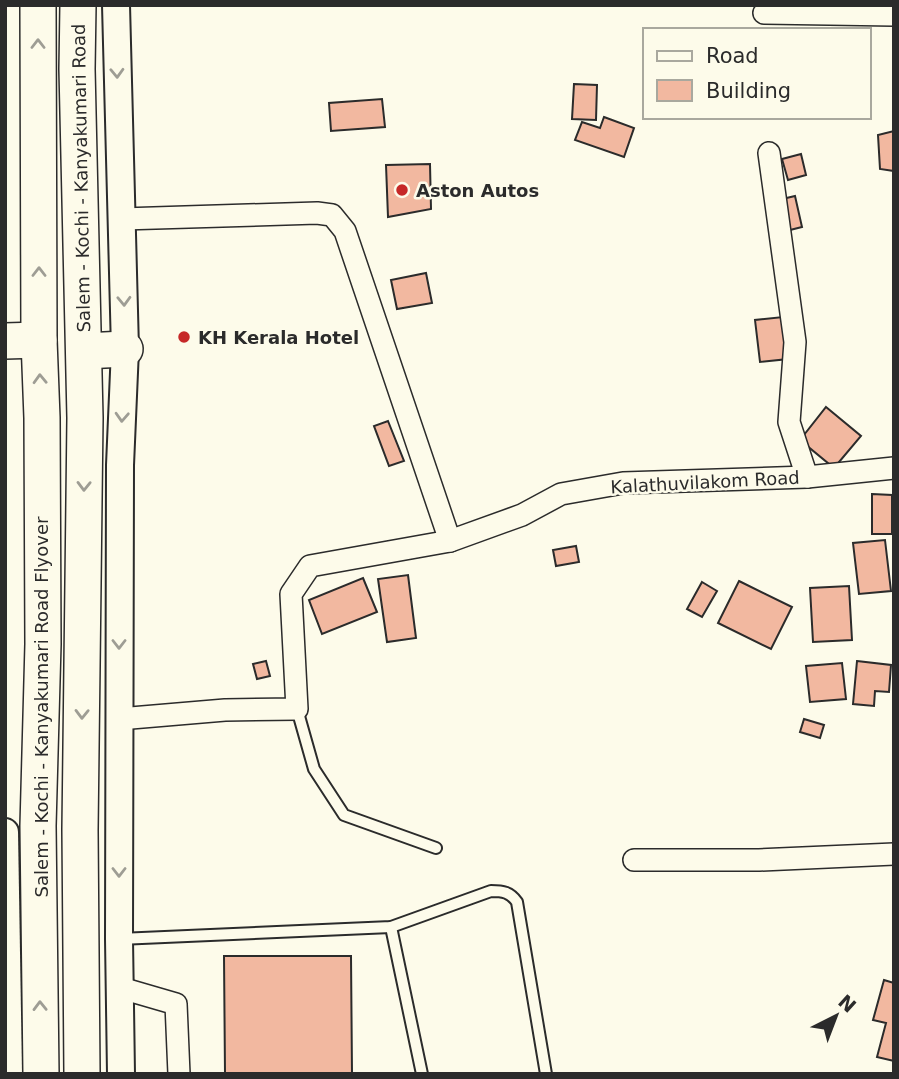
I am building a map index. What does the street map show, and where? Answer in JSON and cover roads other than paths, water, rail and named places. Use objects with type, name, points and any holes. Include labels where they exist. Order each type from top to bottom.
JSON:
[{"type":"highway","points":[[22,341],[38,5]]},
{"type":"highway","name":"Salem - Kochi - Kanyakumari Road","points":[[78,5],[77,83],[84,351]]},
{"type":"highway","name":"Salem - Kochi - Kanyakumari Road Flyover","points":[[22,341],[42,418],[43,644],[38,826],[41,1074]]},
{"type":"highway","points":[[82,1074],[80,830],[84,351],[125,349]]},
{"type":"street","points":[[116,5],[125,349],[120,465],[118,939],[121,1074]]},
{"type":"street","points":[[764,12],[894,15]]},
{"type":"street","points":[[769,153],[795,342],[789,422],[807,477]]},
{"type":"street","points":[[122,219],[317,213],[332,215],[345,231],[450,541]]},
{"type":"street","name":"Kalathuvilakom Road","points":[[298,709],[291,594],[310,566],[450,541],[522,515],[561,494],[623,483],[807,477],[894,468]]},
{"type":"street","points":[[119,719],[225,710],[298,709]]},
{"type":"street","points":[[5,832],[9,1074]]},
{"type":"street","points":[[634,860],[759,860],[894,854]]},
{"type":"street","points":[[121,988],[176,1004],[179,1074]]},
{"type":"lane","points":[[298,709],[314,769],[344,815],[436,848]]},
{"type":"lane","points":[[118,939],[391,926],[491,891],[512,895],[517,902],[546,1074]]},
{"type":"lane","points":[[391,926],[422,1074]]},
{"type":"place","name":"Aston Autos","points":[[402,190]]},
{"type":"place","name":"KH Kerala Hotel","points":[[184,337]]}]
